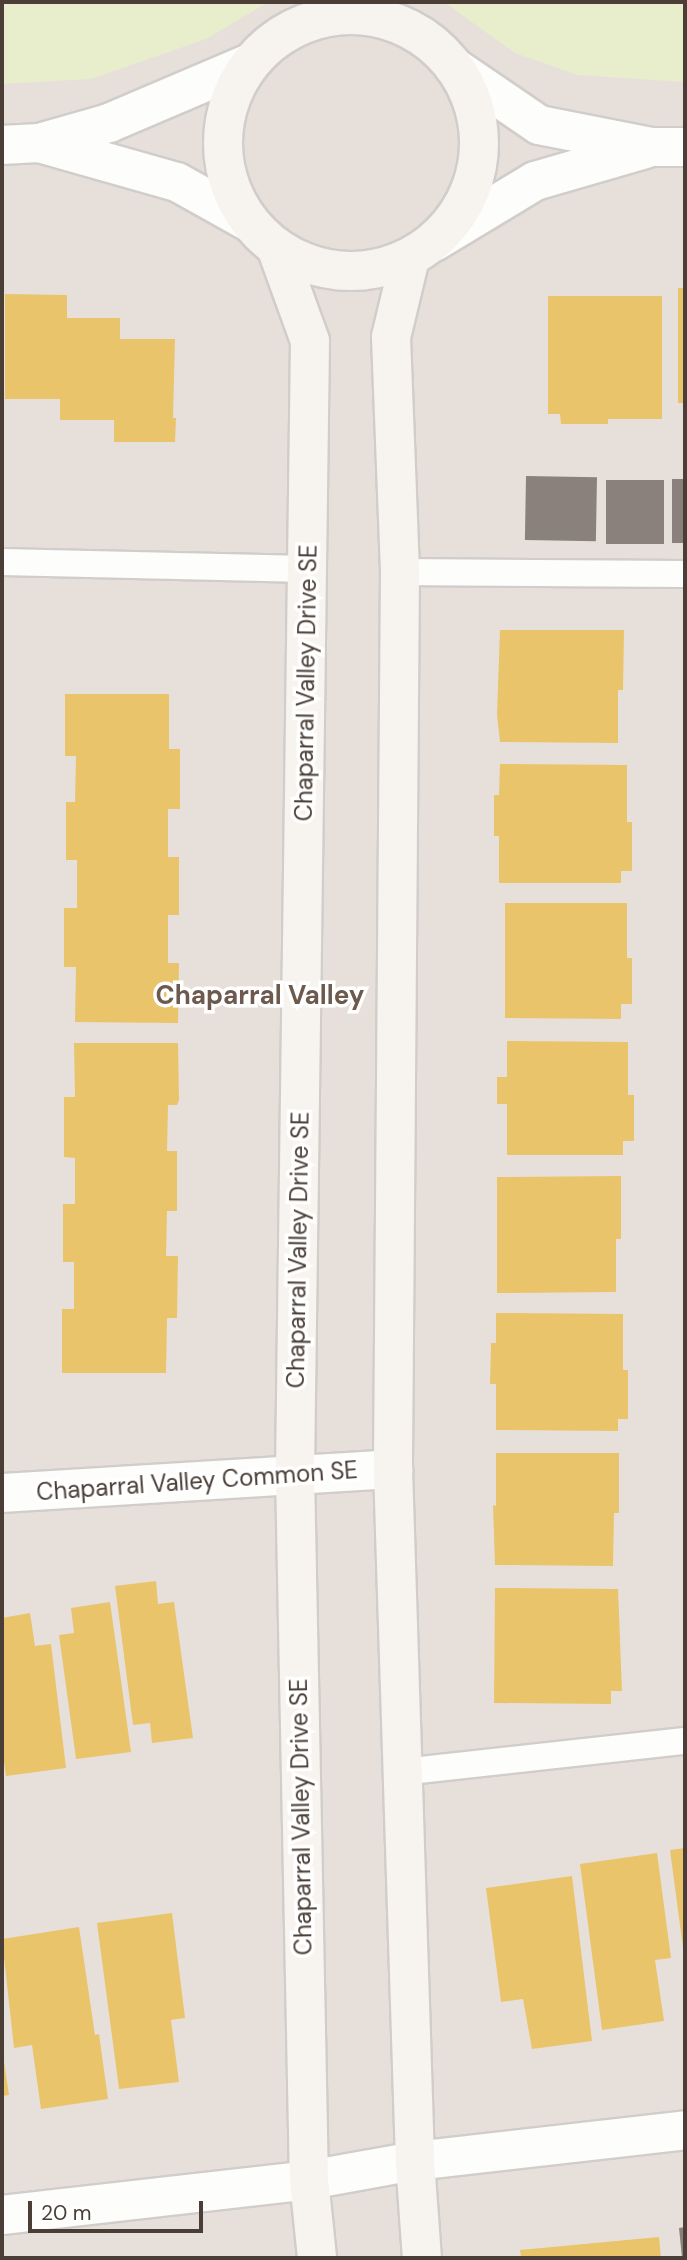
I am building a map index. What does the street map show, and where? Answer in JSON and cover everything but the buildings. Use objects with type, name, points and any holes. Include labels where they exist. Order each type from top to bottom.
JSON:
[{"type":"street","points":[[20,144],[118,120],[247,64],[290,28],[351,8],[391,17],[433,43],[454,67],[538,125],[668,147]]},
{"type":"street","name":"Chaparral Valley Drive SE","points":[[247,64],[232,104],[225,149],[233,192],[262,234],[310,341],[295,1473],[309,2180],[317,2258]]},
{"type":"street","points":[[422,2258],[415,2161],[393,1469],[400,572],[391,337],[422,250],[453,224],[478,154],[467,95],[454,67]]},
{"type":"street","points":[[20,144],[177,182],[310,267],[354,274],[384,269],[422,250],[536,181],[668,147]]},
{"type":"street","name":"Chaparral Valley Common SE","points":[[2,1493],[393,1469]]},
{"type":"street","points":[[2,2216],[309,2180],[415,2161],[685,2130]]},
{"type":"lane","points":[[2,562],[308,569]]},
{"type":"lane","points":[[400,572],[685,574]]},
{"type":"lane","points":[[402,1772],[685,1741]]},
{"type":"shaded area","points":[[2,2],[685,2],[685,2258],[2,2258]]},
{"type":"green space","points":[[2,2],[268,2],[206,39],[91,79],[2,84]]},
{"type":"green space","points":[[444,2],[685,2],[685,82],[578,75],[515,53]]},
{"type":"district","name":"Chaparral Valley","points":[[260,996]]}]
